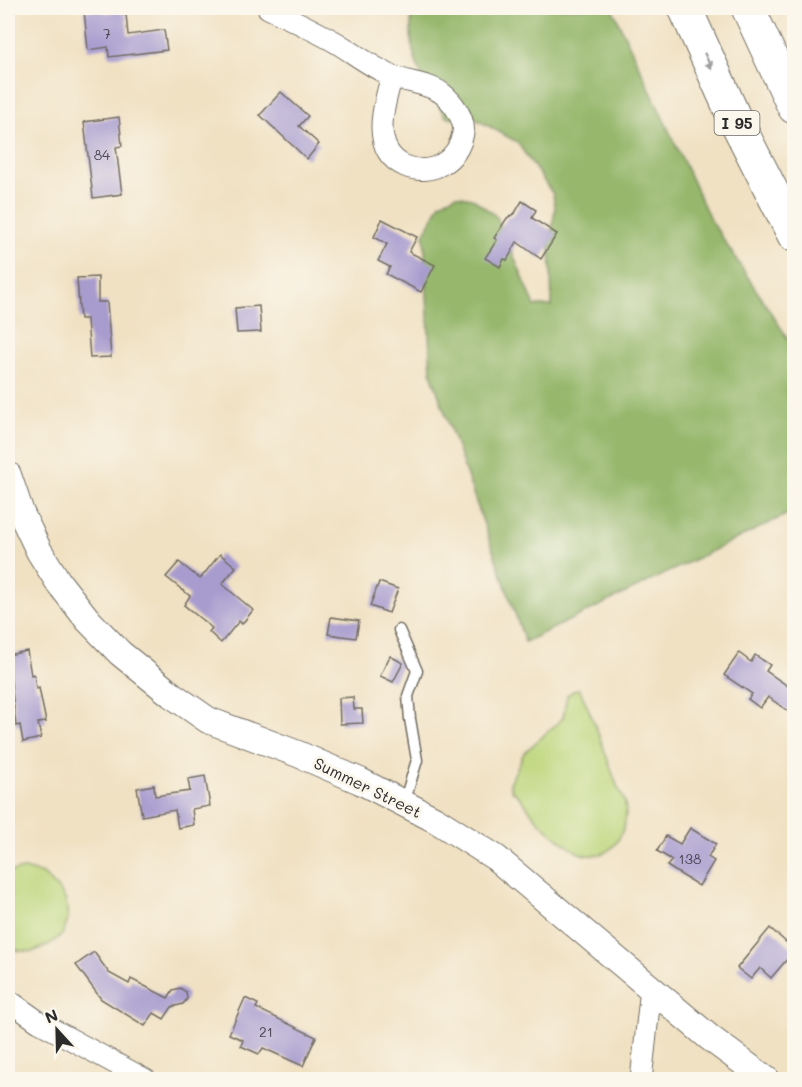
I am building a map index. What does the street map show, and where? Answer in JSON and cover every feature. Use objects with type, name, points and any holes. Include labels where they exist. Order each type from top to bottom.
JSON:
[{"type":"highway","name":"I 95","points":[[685,8],[734,117],[795,235]]},
{"type":"highway","points":[[748,8],[795,107]]},
{"type":"street","points":[[268,8],[327,38],[392,76],[441,92],[452,102],[462,120],[464,132],[457,150],[447,162],[434,169],[418,171],[402,165],[392,155],[384,141],[381,126],[392,76]]},
{"type":"street","name":"Summer Street","points":[[8,475],[35,542],[54,575],[88,620],[120,653],[172,695],[208,720],[298,754],[404,803],[436,820],[496,858],[710,1038],[767,1080]]},
{"type":"street","points":[[641,1080],[651,988]]},
{"type":"street","points":[[8,1000],[39,1022],[146,1080]]},
{"type":"lane","points":[[399,630],[417,671],[408,696],[417,760],[404,803]]},
{"type":"green space","points":[[415,8],[612,8],[710,219],[794,348],[794,511],[525,642],[431,373],[424,235],[440,203],[456,195],[472,198],[497,217],[535,306],[552,306],[550,242],[555,209],[553,194],[517,142],[476,119],[446,117],[417,66],[411,24]]},
{"type":"green space","points":[[577,689],[585,700],[595,723],[626,810],[623,829],[614,846],[602,854],[595,855],[579,853],[551,832],[512,791],[510,783],[524,753],[563,718],[567,695]]},
{"type":"green space","points":[[24,869],[43,874],[60,891],[66,901],[68,920],[62,935],[32,952],[8,949],[8,872]]},
{"type":"building","points":[[105,8],[105,13],[122,11],[123,15],[126,14],[128,35],[164,30],[167,50],[109,57],[108,47],[88,50],[84,11]]},
{"type":"building","points":[[281,92],[308,116],[299,126],[319,144],[307,159],[260,115]]},
{"type":"building","points":[[119,117],[122,146],[116,147],[122,194],[93,198],[84,122]]},
{"type":"building","points":[[522,201],[536,210],[532,218],[557,234],[541,259],[517,242],[507,260],[504,259],[500,267],[485,258],[497,240],[494,238]]},
{"type":"building","points":[[382,219],[417,237],[409,252],[435,265],[421,292],[386,274],[390,267],[378,261],[387,244],[374,237]]},
{"type":"building","points":[[98,277],[98,302],[107,302],[111,357],[90,358],[87,319],[80,319],[77,278]]},
{"type":"building","points":[[259,306],[261,332],[237,333],[235,308]]},
{"type":"building","points":[[220,554],[236,567],[222,584],[253,610],[242,624],[239,621],[221,643],[209,632],[212,628],[184,605],[190,596],[166,577],[179,562],[200,579]]},
{"type":"building","points":[[379,582],[398,589],[389,613],[370,606]]},
{"type":"building","points":[[331,617],[359,621],[356,638],[328,634]]},
{"type":"building","points":[[27,651],[31,675],[34,674],[36,689],[39,688],[46,722],[38,723],[41,738],[23,742],[20,725],[16,726],[8,655]]},
{"type":"building","points":[[739,653],[751,662],[755,655],[770,665],[766,671],[795,691],[795,716],[768,697],[760,708],[748,699],[752,694],[724,675]]},
{"type":"building","points":[[390,656],[403,663],[393,682],[380,676]]},
{"type":"building","points":[[353,697],[354,709],[362,709],[363,723],[340,724],[339,698]]},
{"type":"building","points":[[205,776],[210,806],[192,809],[194,825],[178,828],[175,810],[142,816],[137,788],[154,785],[155,796],[190,791],[188,779]]},
{"type":"building","points":[[690,828],[716,844],[708,857],[714,861],[699,886],[667,866],[672,860],[657,851],[666,836],[680,844]]},
{"type":"building","points":[[770,928],[795,950],[771,978],[760,968],[751,979],[737,968]]},
{"type":"building","points":[[94,952],[109,973],[129,984],[131,979],[168,998],[173,990],[180,988],[186,992],[187,999],[183,1004],[172,1007],[164,1019],[154,1013],[145,1026],[101,999],[76,965]]},
{"type":"building","points":[[245,998],[258,1004],[256,1008],[316,1037],[303,1066],[263,1048],[259,1054],[241,1046],[243,1040],[229,1034]]}]
